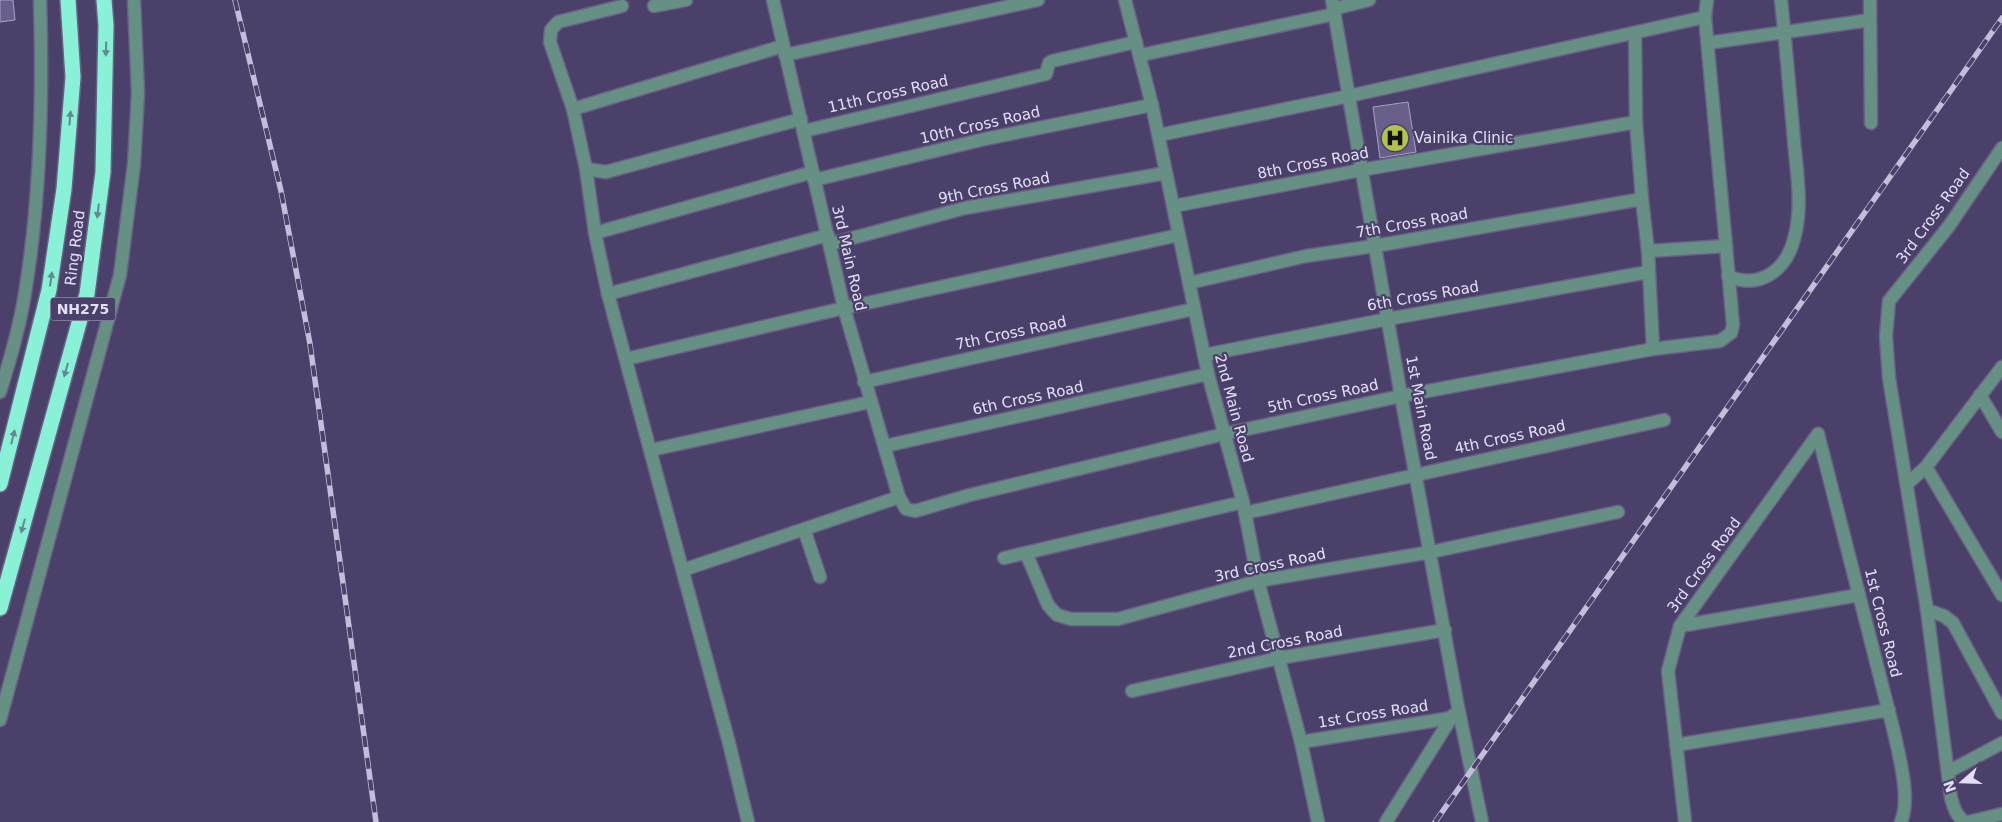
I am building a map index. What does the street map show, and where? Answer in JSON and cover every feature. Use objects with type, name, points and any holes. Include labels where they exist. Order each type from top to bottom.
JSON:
[{"type":"highway","name":"Ring Road","points":[[0,484],[49,290],[64,189],[73,77],[68,0]]},
{"type":"highway","name":"Ring Road","points":[[0,608],[87,294],[103,172],[106,25],[104,0]]},
{"type":"street","points":[[0,392],[25,294],[37,196],[42,80],[40,0]]},
{"type":"street","points":[[0,720],[120,275],[134,164],[138,93],[134,0]]},
{"type":"street","points":[[654,6],[686,0]]},
{"type":"street","name":"3rd Main Road","points":[[773,0],[844,308],[899,497]]},
{"type":"street","points":[[573,109],[685,75],[784,51],[1038,0]]},
{"type":"street","name":"2nd Main Road","points":[[1125,0],[1141,54],[1159,135],[1208,374],[1244,507],[1258,582],[1280,658],[1318,822]]},
{"type":"street","points":[[1141,54],[1369,0]]},
{"type":"street","points":[[1707,0],[1705,17],[1728,276],[1750,282],[1765,278],[1777,270],[1787,259],[1794,239],[1800,202],[1781,0]]},
{"type":"street","points":[[1870,0],[1871,123]]},
{"type":"street","points":[[622,6],[558,22],[551,30],[550,42],[573,109],[586,169],[595,233],[608,294],[684,570],[748,822]]},
{"type":"street","name":"1st Main Road","points":[[1333,8],[1401,396],[1417,474],[1479,819]]},
{"type":"street","points":[[1159,135],[1349,96],[1705,17]]},
{"type":"street","points":[[1708,43],[1870,20]]},
{"type":"street","points":[[1635,33],[1636,122],[1648,251],[1653,349]]},
{"type":"street","name":"11th Cross Road","points":[[586,169],[606,172],[803,125],[979,90],[1046,74],[1049,63],[1052,61],[1136,42]]},
{"type":"street","name":"10th Cross Road","points":[[595,233],[814,176],[1152,105]]},
{"type":"street","name":"8th Cross Road","points":[[1174,206],[1361,170],[1636,122]]},
{"type":"street","name":"3rd Cross Road","points":[[1908,484],[1889,378],[1886,336],[1889,301],[1949,226],[2002,148]]},
{"type":"street","name":"9th Cross Road","points":[[608,294],[735,260],[965,208],[1166,173]]},
{"type":"street","name":"7th Cross Road","points":[[1189,283],[1306,256],[1375,246],[1642,199]]},
{"type":"street","points":[[626,359],[844,308],[1179,235]]},
{"type":"street","points":[[1648,251],[1726,246]]},
{"type":"street","name":"6th Cross Road","points":[[1204,356],[1388,319],[1648,272]]},
{"type":"street","name":"5th Cross Road","points":[[899,497],[906,509],[915,511],[970,495],[1224,434],[1401,396],[1653,349],[1720,341],[1731,333],[1733,325],[1728,276]]},
{"type":"street","name":"7th Cross Road","points":[[864,382],[1194,309]]},
{"type":"street","points":[[2002,367],[1926,467],[1908,484],[1928,610],[1954,809],[1959,818],[1966,822],[2002,814]]},
{"type":"street","name":"6th Cross Road","points":[[885,446],[1208,374]]},
{"type":"street","points":[[1980,395],[2002,432]]},
{"type":"street","points":[[651,450],[870,402]]},
{"type":"street","name":"4th Cross Road","points":[[1004,558],[1244,507],[1417,474],[1664,420]]},
{"type":"street","name":"3rd Cross Road","points":[[1685,822],[1668,672],[1680,626],[1818,434]]},
{"type":"street","name":"1st Cross Road","points":[[1818,434],[1903,774],[1905,813],[1901,822]]},
{"type":"street","points":[[1926,467],[2002,595]]},
{"type":"street","points":[[684,570],[899,497]]},
{"type":"street","name":"3rd Cross Road","points":[[1026,553],[1048,605],[1057,615],[1071,619],[1118,619],[1258,582],[1431,552],[1618,512]]},
{"type":"street","points":[[804,529],[820,577]]},
{"type":"street","points":[[1680,626],[1859,595]]},
{"type":"street","points":[[1928,610],[1944,616],[1953,623],[2002,712]]},
{"type":"street","name":"2nd Cross Road","points":[[1132,691],[1280,658],[1445,630]]},
{"type":"street","points":[[1386,822],[1458,707]]},
{"type":"street","points":[[1676,746],[1888,710]]},
{"type":"street","name":"1st Cross Road","points":[[1301,742],[1450,718]]},
{"type":"street","points":[[1948,772],[2002,743]]},
{"type":"building","points":[[0,0],[13,0],[15,20],[0,22]]},
{"type":"building","points":[[1408,102],[1416,152],[1380,158],[1373,107]]},
{"type":"railway","points":[[235,0],[281,191],[310,344],[376,822]]},
{"type":"railway","points":[[1435,822],[2002,18]]},
{"type":"place","name":"Vainika Clinic","points":[[1395,138]]}]
